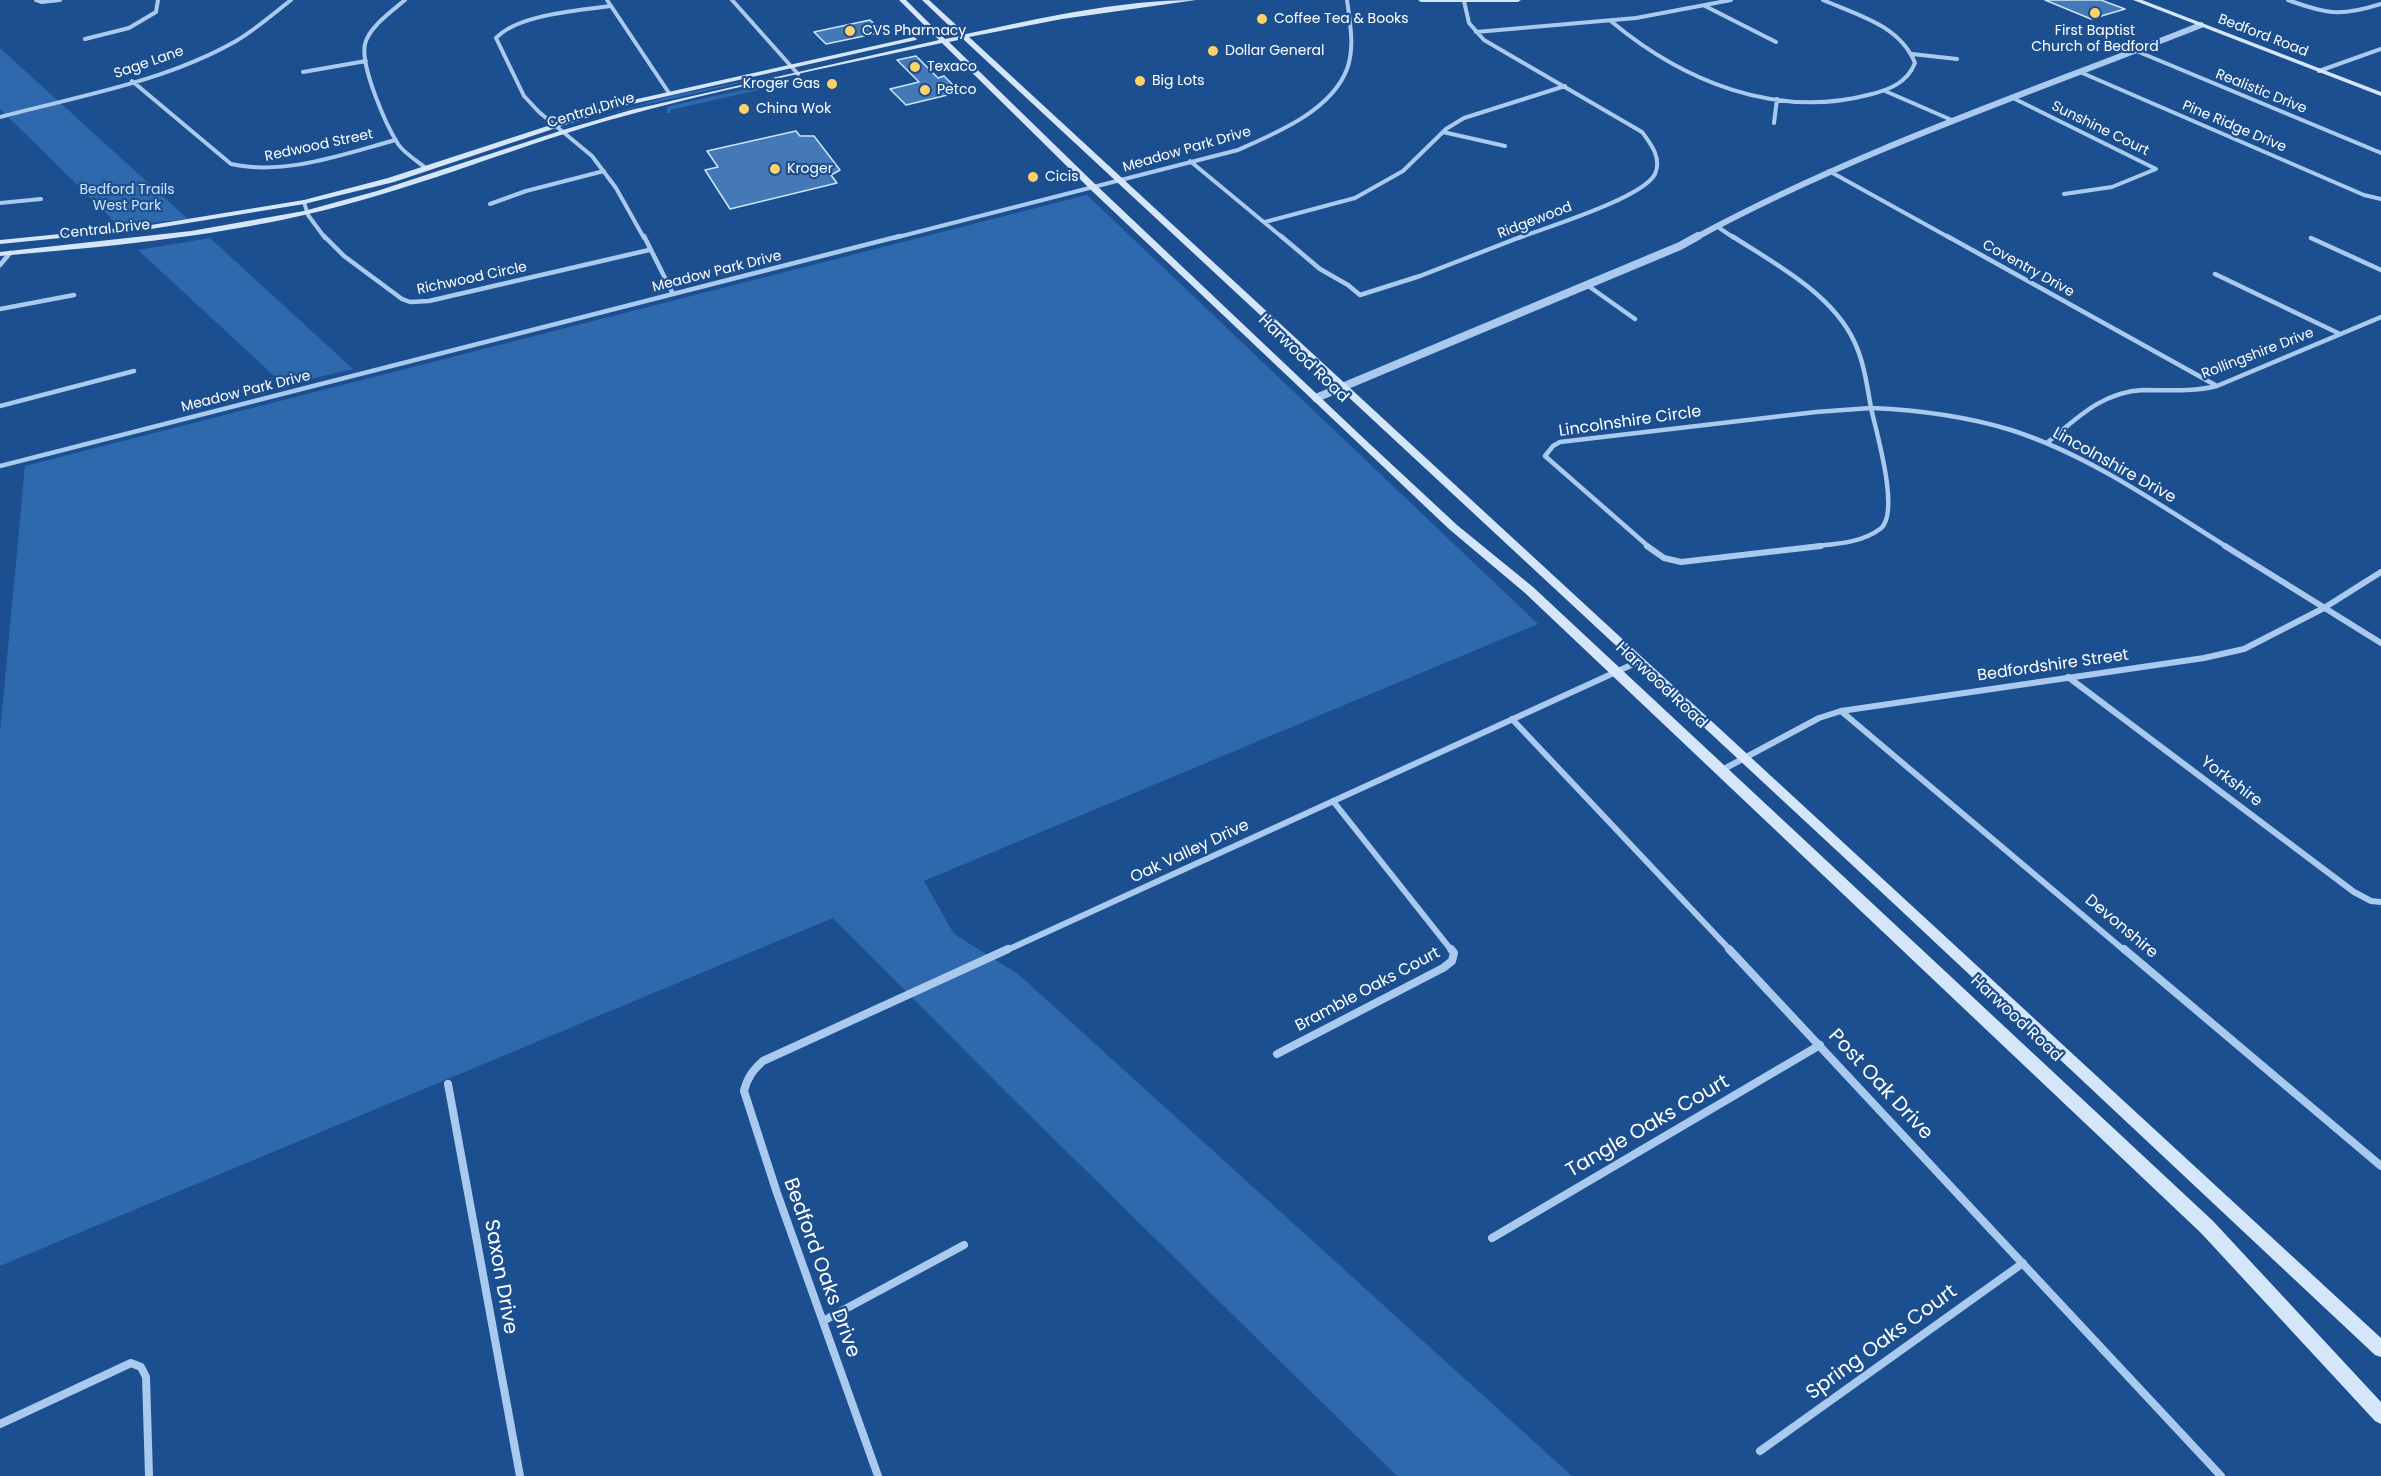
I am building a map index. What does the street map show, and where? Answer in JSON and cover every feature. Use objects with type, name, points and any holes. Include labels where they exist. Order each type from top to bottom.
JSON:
[{"type":"main road","name":"Harwood Road","points":[[902,0],[1093,187],[1453,527],[1529,590],[2207,1227],[2381,1415]]},
{"type":"main road","name":"Harwood Road","points":[[925,0],[2381,1349]]},
{"type":"main road","points":[[1103,3],[1125,0]]},
{"type":"main road","name":"Central Drive","points":[[0,254],[170,237],[305,213],[406,186],[567,132],[669,102],[963,36],[1098,11],[1192,0]]},
{"type":"main road","points":[[1421,0],[1518,0]]},
{"type":"main road","name":"Bedford Road","points":[[2136,0],[2381,94]]},
{"type":"main road","points":[[1093,4],[1098,11]]},
{"type":"main road","name":"Central Drive","points":[[0,242],[151,227],[304,202],[349,192],[557,124],[669,93],[1023,16]]},
{"type":"main road","points":[[1015,111],[1038,105]]},
{"type":"street","points":[[36,0],[42,2],[60,0]]},
{"type":"street","points":[[85,39],[138,25],[156,12],[158,0]]},
{"type":"street","name":"Sage Lane","points":[[0,117],[164,71],[235,41],[291,0]]},
{"type":"street","points":[[405,0],[368,38],[364,52],[376,97],[399,146],[426,168]]},
{"type":"street","points":[[607,0],[669,93]]},
{"type":"street","points":[[732,0],[798,74]]},
{"type":"street","name":"Meadow Park Drive","points":[[0,466],[1238,150],[1283,130],[1310,111],[1335,87],[1347,68],[1351,50],[1347,0]]},
{"type":"street","points":[[1464,1],[1469,23],[1476,32],[1612,22],[1731,0]]},
{"type":"street","points":[[1612,22],[1653,54],[1707,82],[1752,95],[1819,102],[1838,101],[1885,91],[1909,78],[1915,68],[1912,54],[1890,31],[1823,0]]},
{"type":"street","points":[[2288,0],[2335,15],[2381,4]]},
{"type":"street","points":[[610,6],[524,22],[496,35],[523,94],[532,105],[567,132],[604,171],[628,209],[672,294]]},
{"type":"street","points":[[1704,6],[1776,42]]},
{"type":"street","points":[[1316,398],[1680,246],[1763,201],[1828,171],[2201,25]]},
{"type":"street","name":"Ridgewood","points":[[1190,161],[1320,269],[1348,285],[1360,296],[1420,276],[1642,189],[1651,180],[1659,165],[1654,146],[1642,132],[1627,121],[1492,45],[1476,32]]},
{"type":"street","points":[[2319,71],[2381,49]]},
{"type":"street","name":"Realistic Drive","points":[[2134,50],[2381,153]]},
{"type":"street","points":[[1912,54],[1957,58]]},
{"type":"street","points":[[303,72],[366,61]]},
{"type":"street","name":"Pine Ridge Drive","points":[[2080,72],[2364,195],[2381,199]]},
{"type":"street","name":"Redwood Street","points":[[132,81],[231,164],[244,168],[264,170],[287,166],[396,140]]},
{"type":"street","points":[[1265,222],[1326,208],[1370,192],[1403,171],[1443,132],[1474,114],[1565,86]]},
{"type":"street","points":[[1885,91],[1954,121]]},
{"type":"street","name":"Sunshine Court","points":[[2013,98],[2156,168],[2146,174],[2091,193],[2064,194]]},
{"type":"street","points":[[1774,123],[1777,99]]},
{"type":"street","points":[[1443,132],[1505,146]]},
{"type":"street","points":[[490,204],[526,191],[604,171]]},
{"type":"street","name":"Coventry Drive","points":[[1828,171],[2217,386]]},
{"type":"street","points":[[0,203],[41,199]]},
{"type":"street","points":[[304,202],[305,213]]},
{"type":"street","name":"Richwood Circle","points":[[305,213],[321,236],[402,299],[410,302],[429,301],[649,250]]},
{"type":"street","points":[[1718,227],[1798,282],[1845,325],[1861,360],[1871,408]]},
{"type":"street","points":[[2311,238],[2381,270]]},
{"type":"street","points":[[0,265],[10,253]]},
{"type":"street","points":[[2215,274],[2340,334]]},
{"type":"street","points":[[1587,285],[1635,319]]},
{"type":"street","points":[[0,309],[74,295]]},
{"type":"street","name":"Rollingshire Drive","points":[[2047,443],[2092,405],[2118,393],[2181,391],[2217,386],[2381,317]]},
{"type":"street","points":[[0,406],[134,371]]},
{"type":"street","name":"Lincolnshire Circle","points":[[1871,408],[1886,476],[1888,519],[1881,529],[1853,542],[1768,554],[1673,561],[1653,551],[1545,456],[1553,446],[1560,442],[1816,412],[1871,408]]},
{"type":"street","name":"Lincolnshire Drive","points":[[1871,408],[1908,409],[1955,416],[2047,443],[2136,490],[2381,643]]},
{"type":"street","name":"Bedfordshire Street","points":[[1722,770],[1818,718],[1841,711],[2204,658],[2244,649],[2324,608],[2381,572]]},
{"type":"street","name":"Oak Valley Drive","points":[[752,1070],[763,1061],[1640,661]]},
{"type":"street","name":"Yorkshire","points":[[2068,677],[2354,892],[2371,901],[2381,902]]},
{"type":"street","name":"Devonshire","points":[[1841,711],[2381,1166]]},
{"type":"street","name":"Post Oak Drive","points":[[1512,719],[1820,1045],[2221,1476]]},
{"type":"street","name":"Bramble Oaks Court","points":[[1277,1054],[1443,968],[1452,961],[1454,953],[1334,801]]},
{"type":"street","name":"Tangle Oaks Court","points":[[1492,1238],[1820,1045]]},
{"type":"street","name":"Bedford Oaks Drive","points":[[752,1070],[744,1091],[777,1193],[878,1476]]},
{"type":"street","name":"Saxon Drive","points":[[448,1084],[520,1476]]},
{"type":"street","points":[[823,1321],[964,1245]]},
{"type":"street","name":"Spring Oaks Court","points":[[1760,1451],[2023,1263]]},
{"type":"street","points":[[0,1424],[131,1364],[141,1367],[146,1377],[149,1476]]},
{"type":"green space","name":"Bedford Trails West Park","points":[[0,48],[188,219],[119,226],[0,109]]},
{"type":"green space","points":[[757,79],[636,107],[578,124],[666,97]]},
{"type":"green space","points":[[765,85],[774,90],[763,89],[670,110],[671,113],[667,113],[667,108],[670,106]]},
{"type":"green space","points":[[1087,195],[1538,624],[924,881],[954,934],[1018,974],[1572,1476],[1397,1476],[1009,1095],[833,918],[0,1266],[0,733],[25,466]]},
{"type":"green space","points":[[210,238],[353,369],[284,385],[138,250]]},
{"type":"building","name":"First Baptist Church of Bedford","points":[[2045,0],[2101,0],[2125,9],[2091,19]]},
{"type":"building","name":"CVS Pharmacy","points":[[870,20],[883,32],[826,44],[814,32]]},
{"type":"building","name":"Petco","points":[[916,56],[938,78],[944,76],[960,92],[906,105],[890,89],[919,82],[897,60]]},
{"type":"building","name":"Kroger","points":[[796,131],[800,136],[814,136],[840,170],[831,175],[837,183],[730,209],[705,170],[718,167],[707,151]]},
{"type":"place","name":"First Baptist Church of Bedford","points":[[2095,13]]},
{"type":"place","name":"Coffee Tea & Books","points":[[1262,19]]},
{"type":"place","name":"CVS Pharmacy","points":[[850,31]]},
{"type":"place","name":"Dollar General","points":[[1213,51]]},
{"type":"place","name":"Texaco","points":[[915,67]]},
{"type":"place","name":"Big Lots","points":[[1140,81]]},
{"type":"place","name":"Kroger Gas","points":[[832,84]]},
{"type":"place","name":"Petco","points":[[925,90]]},
{"type":"place","name":"China Wok","points":[[744,109]]},
{"type":"place","name":"Kroger","points":[[775,169]]},
{"type":"place","name":"Cicis","points":[[1033,177]]}]
